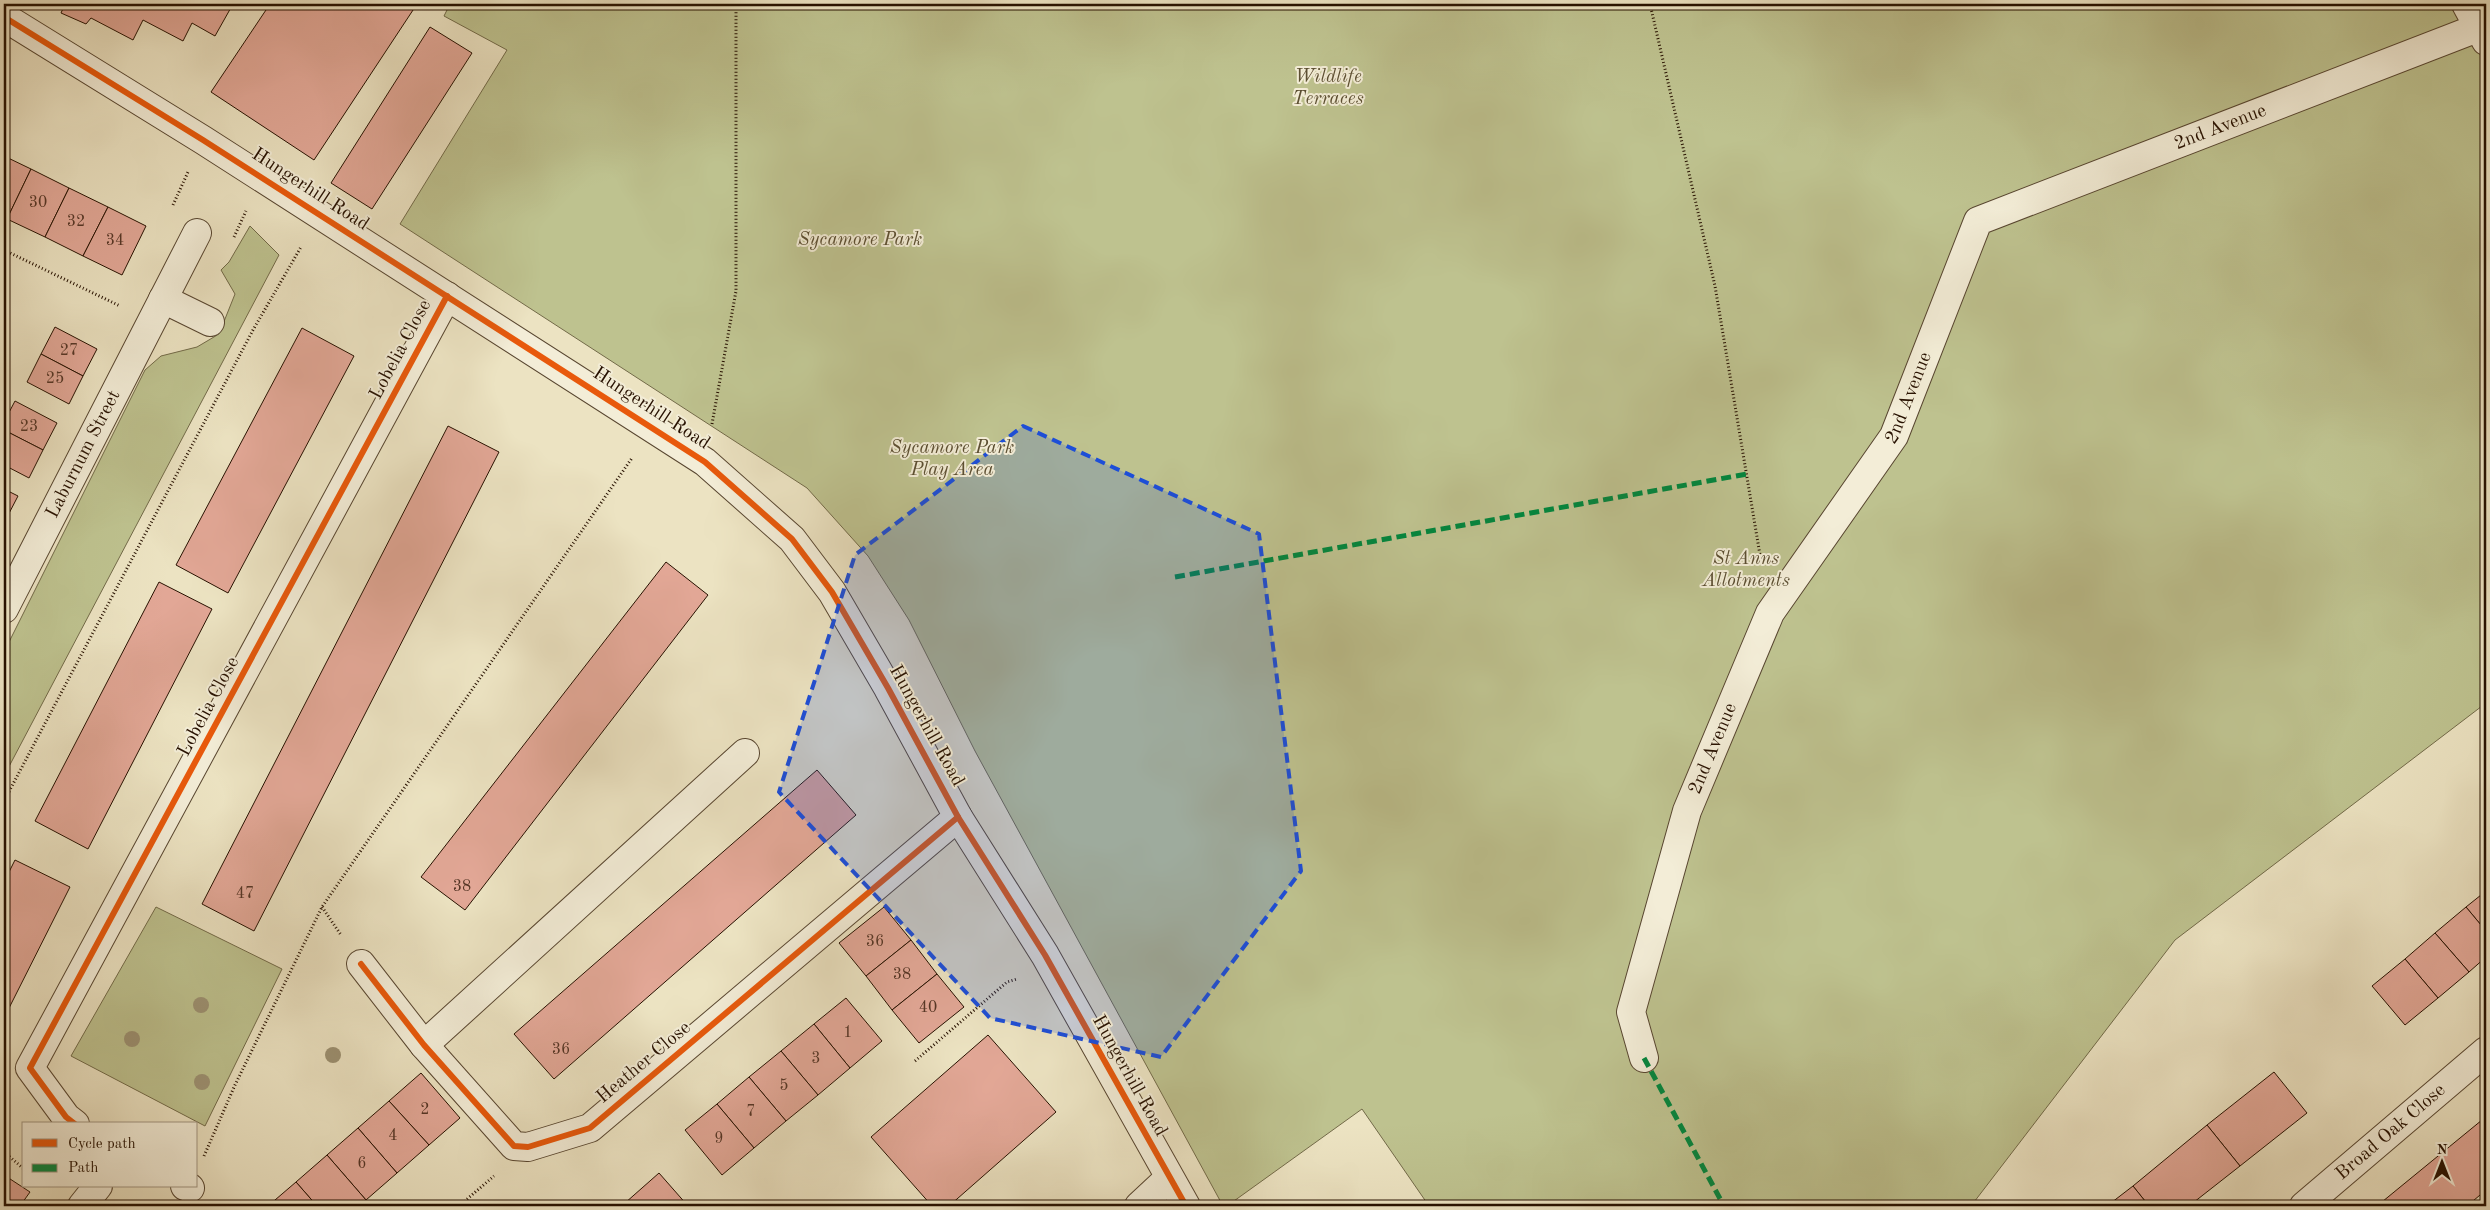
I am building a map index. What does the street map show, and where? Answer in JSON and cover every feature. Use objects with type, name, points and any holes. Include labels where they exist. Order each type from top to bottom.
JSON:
[{"type":"street","points":[[2466,4],[2483,34]]},
{"type":"street","name":"Hungerhill Road","points":[[4,17],[320,214],[705,462],[792,539],[832,592],[888,688],[958,817],[1045,955],[1186,1206]]},
{"type":"street","name":"2nd Avenue","points":[[1644,1058],[1631,1012],[1687,811],[1770,613],[1894,436],[1978,221],[2483,34]]},
{"type":"street","name":"Laburnum Street","points":[[4,609],[197,234]]},
{"type":"street","name":"Lobelia Close","points":[[72,1122],[66,1117],[30,1068],[448,296]]},
{"type":"street","points":[[158,310],[210,322]]},
{"type":"street","points":[[424,1045],[745,753]]},
{"type":"street","name":"Heather Close","points":[[360,964],[424,1045],[514,1146],[528,1147],[590,1128],[958,817]]},
{"type":"street","name":"Broad Oak Close","points":[[2304,1206],[2484,1059]]},
{"type":"street","points":[[1139,1206],[1169,1178]]},
{"type":"street","points":[[82,1206],[96,1188]]},
{"type":"path","points":[[705,462],[736,291],[736,4]]},
{"type":"path","points":[[1650,4],[1715,286],[1770,613]]},
{"type":"path","points":[[203,140],[168,216],[228,250],[262,178]]},
{"type":"path","points":[[4,801],[253,330],[320,214]]},
{"type":"path","points":[[4,250],[158,310]]},
{"type":"path","points":[[198,1167],[235,1084],[322,906],[652,428]]},
{"type":"path","points":[[915,1061],[1006,982],[1015,980],[1045,955]]},
{"type":"path","points":[[4,1152],[22,1167]]},
{"type":"highlighted area","points":[[1023,426],[1259,534],[1301,871],[1161,1057],[990,1018],[779,792],[855,555]]},
{"type":"green space","name":"St Anns Allotments","points":[[450,4],[2486,4],[2486,703],[2175,940],[1971,1206],[1429,1206],[1362,1109],[1227,1206],[1223,1206],[975,751],[909,620],[868,556],[807,488],[400,224],[507,50],[444,16]]},
{"type":"green space","points":[[250,226],[279,255],[4,776],[4,652],[145,370],[161,356],[197,347],[219,334],[235,294],[221,270],[229,262]]},
{"type":"green space","points":[[156,907],[282,969],[205,1126],[71,1056]]},
{"type":"building","points":[[65,4],[233,4],[215,36],[192,23],[183,41],[143,20],[133,40],[91,18],[86,24],[61,13]]},
{"type":"building","points":[[270,4],[417,4],[314,160],[211,92]]},
{"type":"building","points":[[430,27],[472,53],[372,209],[331,183]]},
{"type":"building","points":[[4,156],[31,169],[7,219],[4,217]]},
{"type":"building","points":[[31,169],[69,188],[45,237],[7,219]]},
{"type":"building","points":[[69,188],[108,207],[83,256],[45,237]]},
{"type":"building","points":[[108,207],[146,226],[122,275],[83,256]]},
{"type":"building","points":[[55,327],[97,349],[83,376],[41,354]]},
{"type":"building","points":[[302,328],[354,356],[228,593],[176,565]]},
{"type":"building","points":[[41,354],[83,376],[69,404],[27,382]]},
{"type":"building","points":[[15,401],[57,423],[43,450],[4,430],[4,422]]},
{"type":"building","points":[[448,426],[499,452],[254,931],[202,904]]},
{"type":"building","points":[[4,430],[43,450],[29,478],[4,465]]},
{"type":"building","points":[[4,489],[18,496],[4,523]]},
{"type":"building","points":[[666,562],[708,595],[465,910],[421,877]]},
{"type":"building","points":[[159,582],[212,609],[88,849],[35,821]]},
{"type":"building","points":[[817,770],[856,815],[554,1079],[514,1034]]},
{"type":"building","points":[[15,860],[70,887],[4,1018],[4,882]]},
{"type":"building","points":[[2486,891],[2486,931],[2466,907]]},
{"type":"building","points":[[884,907],[911,940],[866,976],[839,943]]},
{"type":"building","points":[[2466,907],[2486,931],[2486,957],[2469,972],[2435,933]]},
{"type":"building","points":[[2435,933],[2469,972],[2438,998],[2405,959]]},
{"type":"building","points":[[911,940],[937,974],[892,1010],[866,976]]},
{"type":"building","points":[[2405,959],[2438,998],[2405,1025],[2372,986]]},
{"type":"building","points":[[937,974],[964,1007],[919,1043],[892,1010]]},
{"type":"building","points":[[846,998],[882,1041],[850,1068],[814,1024]]},
{"type":"building","points":[[814,1024],[850,1068],[818,1095],[781,1051]]},
{"type":"building","points":[[988,1035],[1056,1112],[949,1206],[932,1206],[871,1137]]},
{"type":"building","points":[[781,1051],[818,1095],[786,1121],[749,1077]]},
{"type":"building","points":[[2274,1072],[2307,1113],[2240,1166],[2207,1125]]},
{"type":"building","points":[[421,1073],[460,1118],[429,1145],[389,1101]]},
{"type":"building","points":[[749,1077],[786,1121],[754,1148],[717,1104]]},
{"type":"building","points":[[389,1101],[429,1145],[397,1173],[358,1128]]},
{"type":"building","points":[[717,1104],[754,1148],[722,1175],[685,1130]]},
{"type":"building","points":[[2482,1120],[2486,1125],[2486,1190],[2467,1206],[2377,1206]]},
{"type":"building","points":[[2207,1125],[2240,1166],[2189,1206],[2149,1206],[2133,1186]]},
{"type":"building","points":[[358,1128],[397,1173],[366,1200],[327,1155]]},
{"type":"building","points":[[327,1155],[366,1200],[358,1206],[317,1206],[296,1182]]},
{"type":"building","points":[[659,1173],[688,1206],[628,1206],[625,1203]]},
{"type":"building","points":[[4,1175],[30,1192],[20,1206],[4,1206]]},
{"type":"building","points":[[296,1182],[317,1206],[268,1206]]},
{"type":"building","points":[[2133,1186],[2149,1206],[2107,1206]]},
{"type":"marked path","points":[[1175,577],[1747,474]]},
{"type":"marked path","points":[[1644,1058],[1724,1206]]},
{"type":"cycle path","points":[[4,17],[203,140],[705,462],[792,539],[832,592],[888,688],[958,817],[1045,955],[1186,1206]]},
{"type":"cycle path","points":[[72,1122],[66,1117],[30,1068],[447,296]]},
{"type":"cycle path","points":[[361,964],[424,1045],[514,1146],[528,1147],[590,1128],[958,817]]},
{"type":"park label","name":"Wildlife Terraces","points":[[1328,88]]},
{"type":"park label","name":"Sycamore Park","points":[[860,240]]},
{"type":"park label","name":"Sycamore Park Play Area","points":[[952,459]]}]
